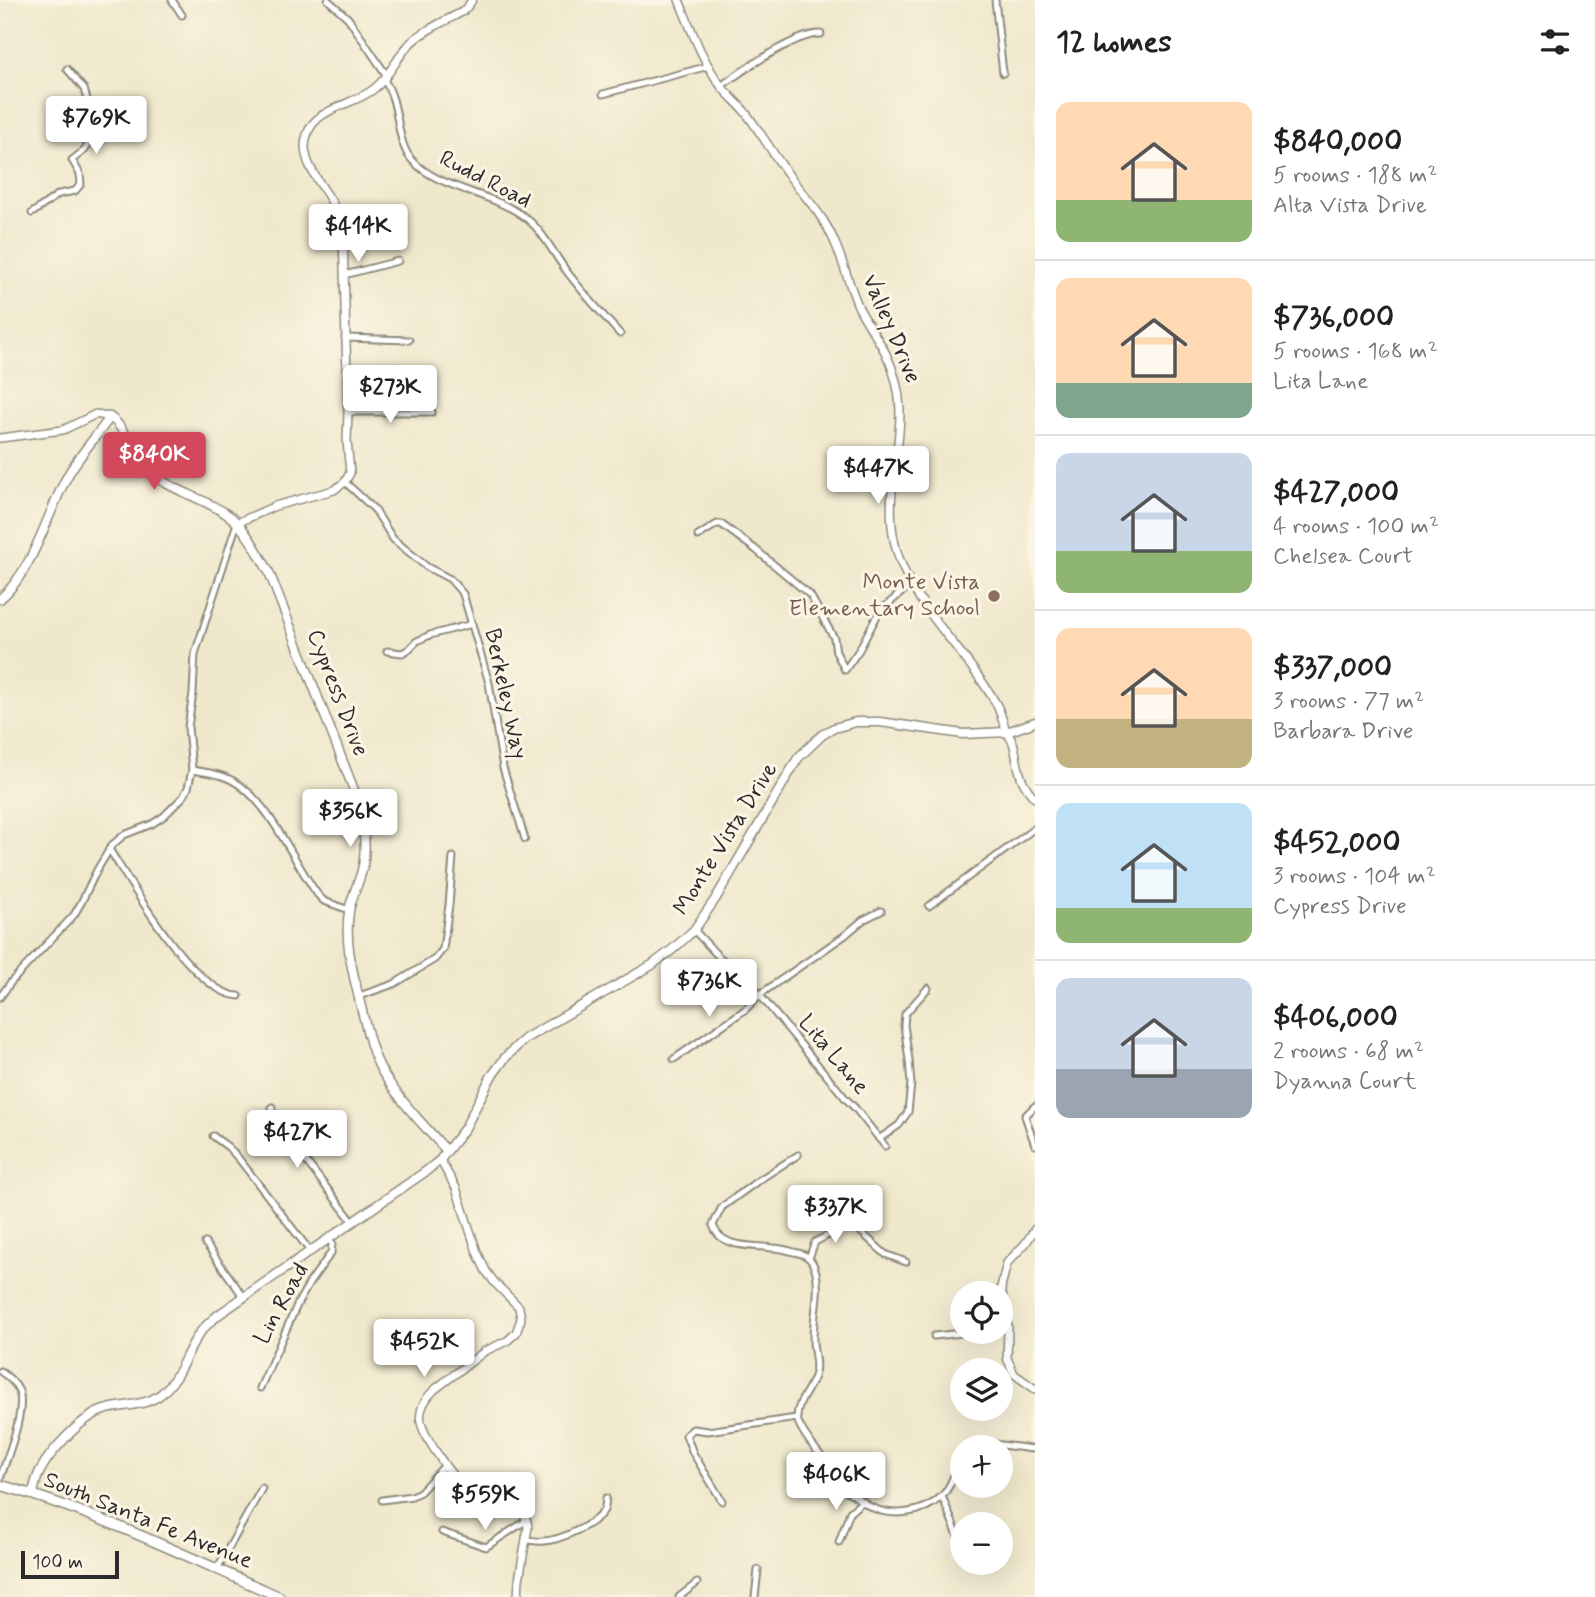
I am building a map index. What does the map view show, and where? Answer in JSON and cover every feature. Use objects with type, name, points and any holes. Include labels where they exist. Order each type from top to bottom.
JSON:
[{"type":"main road","points":[[0,599],[21,576],[68,474],[110,417],[121,426],[135,456],[144,467],[176,489],[229,515],[237,523]]},
{"type":"main road","name":"Cypress Drive","points":[[237,523],[269,572],[359,803],[364,829],[363,868],[349,910],[348,935],[350,960],[372,1049],[395,1089],[447,1151]]},
{"type":"main road","name":"Monte Vista Drive","points":[[33,1494],[36,1479],[49,1457],[91,1416],[101,1410],[141,1403],[162,1392],[172,1383],[205,1326],[243,1296],[440,1160],[465,1128],[491,1077],[517,1045],[652,965],[694,930],[716,898],[799,758],[822,735],[834,728],[856,722],[880,722],[963,734],[1007,732],[1035,722]]},
{"type":"main road","name":"South Santa Fe Avenue","points":[[0,1485],[104,1520],[279,1597]]},
{"type":"street","points":[[172,0],[182,15]]},
{"type":"street","name":"Rudd Road","points":[[328,0],[348,18],[385,78],[396,104],[404,149],[412,161],[432,176],[508,206],[526,218],[620,334]]},
{"type":"street","points":[[0,997],[74,915],[109,849],[117,840],[157,821],[175,807],[188,788],[192,771],[188,727],[194,693],[195,654],[237,523],[275,506],[334,490],[345,482],[350,473],[343,233],[338,214],[309,164],[305,143],[307,132],[319,117],[373,90],[412,42],[462,12],[472,0]]},
{"type":"street","name":"Valley Drive","points":[[679,0],[721,86],[744,110],[787,173],[822,217],[842,257],[861,311],[886,354],[897,381],[901,407],[892,495],[891,525],[895,551],[910,585],[996,703],[1013,742],[1020,778],[1035,798]]},
{"type":"street","points":[[995,0],[1003,73]]},
{"type":"street","points":[[721,86],[744,69],[790,43],[821,34]]},
{"type":"street","points":[[603,94],[709,66]]},
{"type":"street","points":[[32,213],[59,194],[75,191],[81,184],[80,174],[72,160],[85,150],[91,138],[90,110],[84,89],[67,68]]},
{"type":"street","points":[[344,275],[398,261]]},
{"type":"street","points":[[345,338],[409,340]]},
{"type":"street","points":[[348,412],[432,412]]},
{"type":"street","points":[[0,438],[63,430],[94,415],[110,417]]},
{"type":"street","name":"Berkeley Way","points":[[345,482],[375,510],[393,539],[427,567],[450,579],[463,594],[489,683],[503,768],[525,839]]},
{"type":"street","points":[[698,536],[721,524],[810,595],[834,638],[836,652],[845,670],[879,612],[910,585]]},
{"type":"street","points":[[387,651],[402,653],[430,635],[472,624]]},
{"type":"street","points":[[192,771],[224,776],[252,794],[318,895],[324,901],[349,910]]},
{"type":"street","points":[[929,906],[1035,828]]},
{"type":"street","points":[[109,849],[171,943],[217,989],[239,996]]},
{"type":"street","points":[[359,996],[394,984],[440,954],[445,937],[453,858]]},
{"type":"street","points":[[674,1059],[746,1010],[759,995],[863,920],[881,911]]},
{"type":"street","name":"Lita Lane","points":[[694,930],[718,956],[744,976],[885,1146]]},
{"type":"street","points":[[879,1139],[900,1125],[908,1112],[911,1084],[905,1014],[928,988]]},
{"type":"street","points":[[1035,1106],[1026,1116],[1035,1145]]},
{"type":"street","points":[[272,1107],[272,1117],[353,1222]]},
{"type":"street","points":[[213,1136],[239,1159],[310,1251]]},
{"type":"street","points":[[798,1155],[722,1207],[713,1225],[719,1236],[735,1244],[804,1254],[814,1264],[818,1279],[813,1351],[817,1363],[813,1381],[799,1407],[797,1418],[803,1432],[850,1490],[846,1491],[871,1507],[886,1512],[911,1512],[934,1502],[950,1484]]},
{"type":"street","points":[[440,1160],[456,1188],[477,1252],[486,1270],[519,1307],[522,1319],[516,1333],[507,1341],[485,1351],[427,1396],[419,1416],[425,1434],[456,1478],[522,1509],[527,1520],[518,1597]]},
{"type":"street","points":[[809,1258],[815,1242],[849,1223],[885,1254],[905,1262]]},
{"type":"street","points":[[1002,1281],[1007,1263],[1035,1229]]},
{"type":"street","name":"Lin Road","points":[[260,1388],[298,1303],[331,1253],[332,1244],[329,1238]]},
{"type":"street","points":[[205,1242],[243,1296]]},
{"type":"street","points":[[934,1336],[950,1334]]},
{"type":"street","points":[[1006,1344],[1007,1358],[1014,1374],[1035,1389]]},
{"type":"street","points":[[0,1371],[11,1379],[19,1393],[20,1411],[0,1479]]},
{"type":"street","points":[[722,1501],[693,1453],[687,1435],[693,1429],[708,1432],[797,1418]]},
{"type":"street","points":[[1013,1446],[1035,1447]]},
{"type":"street","points":[[382,1500],[412,1496],[420,1492],[445,1465]]},
{"type":"street","points":[[217,1569],[262,1488]]},
{"type":"street","points":[[942,1496],[950,1516]]},
{"type":"street","points":[[526,1540],[555,1539],[592,1522],[604,1510],[606,1498]]},
{"type":"street","points":[[839,1542],[850,1512],[863,1501]]},
{"type":"street","points":[[442,1532],[486,1547],[527,1520]]},
{"type":"street","points":[[755,1597],[758,1570]]},
{"type":"street","points":[[679,1597],[697,1583]]},
{"type":"place","name":"Monte Vista Elementary School","points":[[994,596]]}]
